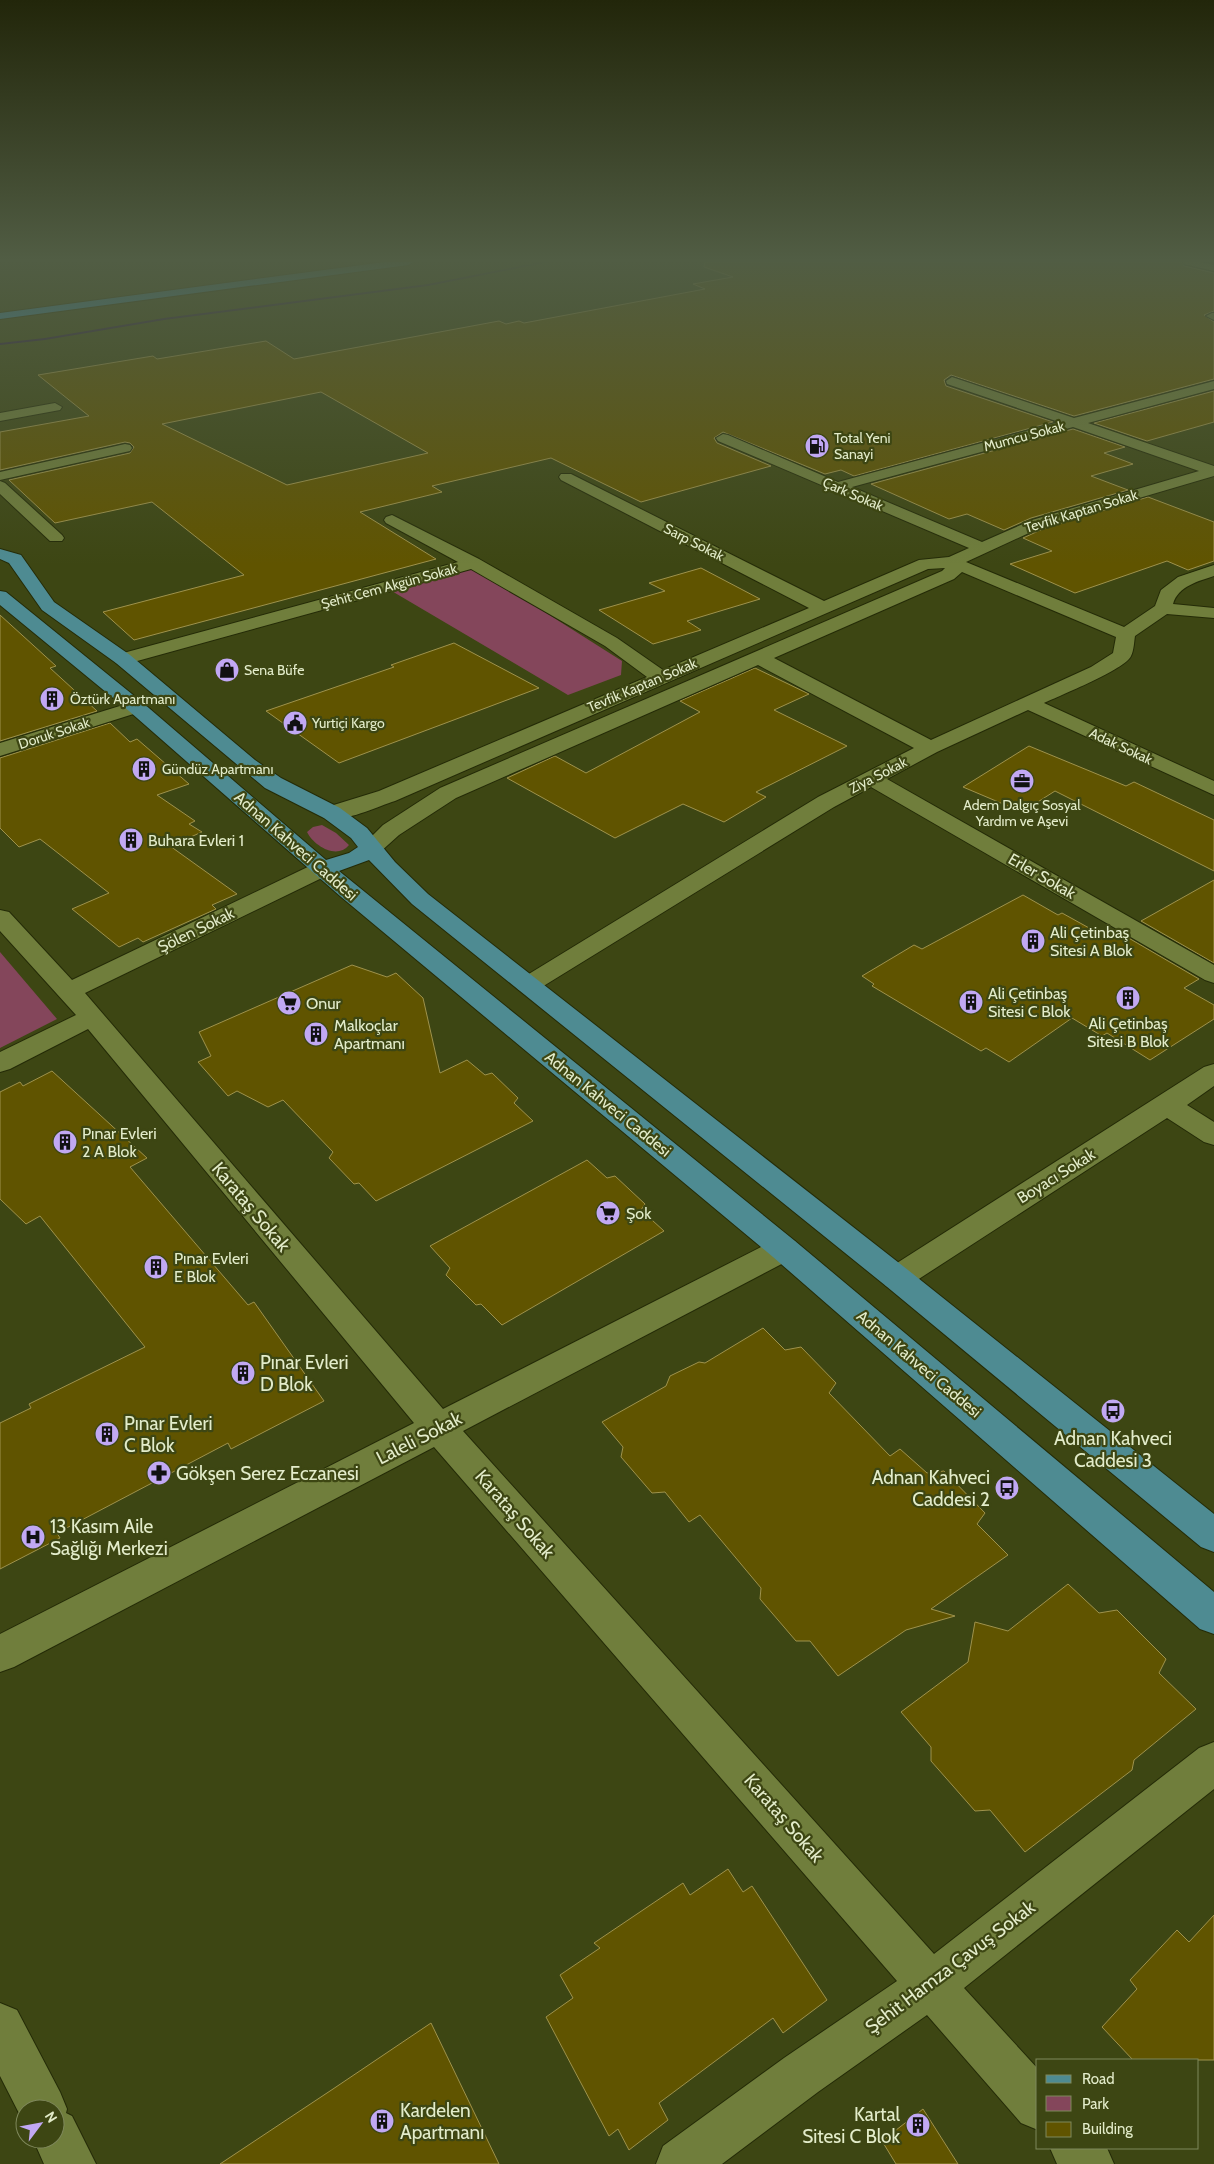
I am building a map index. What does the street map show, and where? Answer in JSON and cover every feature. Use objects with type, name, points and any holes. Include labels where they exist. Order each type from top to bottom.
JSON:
[{"type":"main road","name":"Adnan Kahveci Caddesi","points":[[0,554],[15,559],[15,572],[48,606],[123,659],[267,778],[332,813],[359,833],[420,899],[896,1278],[1214,1536]]},
{"type":"main road","name":"Adnan Kahveci Caddesi","points":[[0,596],[136,707],[322,869],[784,1249],[1214,1616]]},
{"type":"main road","points":[[276,829],[296,816],[313,813],[332,813]]},
{"type":"main road","points":[[322,869],[357,858],[371,848]]},
{"type":"street","points":[[952,381],[1214,471]]},
{"type":"street","name":"Mumcu Sokak","points":[[835,487],[1214,385]]},
{"type":"street","points":[[0,418],[54,407]]},
{"type":"street","name":"Çark Sokak","points":[[723,438],[984,549]]},
{"type":"street","points":[[0,476],[125,448]]},
{"type":"street","name":"Tevfik Kaptan Sokak","points":[[332,813],[387,796],[925,564],[952,562],[1038,523],[1214,471]]},
{"type":"street","name":"Sarp Sokak","points":[[566,477],[823,608]]},
{"type":"street","points":[[0,486],[56,538]]},
{"type":"street","points":[[392,520],[473,563]]},
{"type":"street","points":[[952,562],[1126,634],[1163,608],[1167,594],[1184,581],[1214,570]]},
{"type":"street","name":"Tevfik Kaptan Sokak","points":[[371,848],[398,824],[448,793],[948,575],[954,571],[952,562]]},
{"type":"street","name":"Şehit Cem Akgün Sokak","points":[[123,659],[473,563],[611,642],[660,677]]},
{"type":"street","points":[[1163,608],[1214,613]]},
{"type":"street","name":"Ziya Sokak","points":[[528,986],[826,802],[930,748],[1098,671],[1122,656],[1126,634]]},
{"type":"street","points":[[758,657],[930,748]]},
{"type":"street","name":"Adak Sokak","points":[[1028,703],[1214,789]]},
{"type":"street","name":"Doruk Sokak","points":[[0,750],[136,707]]},
{"type":"street","name":"Erler Sokak","points":[[871,778],[1214,975]]},
{"type":"street","name":"Şölen Sokak","points":[[69,991],[322,869]]},
{"type":"street","name":"Karataş Sokak","points":[[0,917],[69,991],[439,1428],[1036,2104]]},
{"type":"street","points":[[0,1063],[92,1018]]},
{"type":"street","name":"Boyacı Sokak","points":[[896,1278],[1214,1073]]},
{"type":"street","points":[[1167,1105],[1214,1135]]},
{"type":"street","name":"Laleli Sokak","points":[[0,1654],[784,1249]]},
{"type":"street","name":"Şehit Hamza Çavuş Sokak","points":[[681,2164],[801,2075],[931,1985],[1214,1763]]},
{"type":"street","points":[[0,2026],[38,2099]]},
{"type":"street","points":[[63,2149],[71,2164]]},
{"type":"street","points":[[1076,2149],[1089,2164]]},
{"type":"green space","points":[[472,566],[622,661],[621,675],[568,695],[390,590]]},
{"type":"green space","points":[[322,825],[336,833],[349,845],[338,851],[332,851],[320,846],[307,832],[313,827]]},
{"type":"green space","points":[[0,952],[57,1019],[0,1048]]},
{"type":"building","points":[[111,363],[1214,363],[1214,379],[1074,416],[951,375],[944,380],[946,386],[1053,422],[854,476],[841,470],[825,474],[723,432],[714,438],[717,443],[771,466],[641,502],[551,458],[432,486],[442,492],[360,512],[436,559],[134,640],[103,612],[244,575],[152,502],[55,523],[9,480],[130,453],[134,447],[130,443],[125,442],[0,470],[0,432],[89,416],[38,375]],"holes":[[[321,392],[428,453],[287,485],[162,424]]]},
{"type":"building","points":[[1214,391],[1214,422],[1147,441],[1094,423]]},
{"type":"building","points":[[1073,429],[1125,447],[1104,453],[1133,464],[1091,476],[1128,490],[1031,518],[1004,530],[967,514],[949,519],[871,484]]},
{"type":"building","points":[[1148,497],[1214,522],[1214,561],[1188,570],[1167,561],[1075,593],[1010,564],[1052,551],[1023,538],[1045,528]]},
{"type":"building","points":[[701,568],[760,599],[687,621],[701,630],[653,644],[599,610],[665,591],[649,583]]},
{"type":"building","points":[[0,615],[56,666],[50,668],[97,711],[0,741]]},
{"type":"building","points":[[454,643],[539,688],[339,763],[266,711],[394,667],[391,665]]},
{"type":"building","points":[[755,668],[809,694],[774,710],[847,746],[756,792],[766,797],[724,822],[683,804],[615,838],[507,778],[555,756],[586,773],[700,712],[680,701]]},
{"type":"building","points":[[110,723],[130,742],[137,739],[189,784],[157,795],[195,821],[189,824],[202,832],[170,846],[237,894],[212,905],[216,909],[143,942],[138,938],[119,947],[72,909],[109,893],[40,839],[19,847],[0,828],[0,758]]},
{"type":"building","points":[[1029,746],[1126,786],[1134,782],[1214,820],[1214,871],[1055,791],[1022,812],[963,787]]},
{"type":"building","points":[[1214,880],[1214,963],[1141,921]]},
{"type":"building","points":[[1023,895],[1058,915],[1062,913],[1109,939],[1120,933],[1199,979],[1184,988],[1214,1005],[1214,1019],[1150,1060],[1107,1033],[1102,1036],[1072,1018],[1009,1062],[986,1048],[981,1051],[872,986],[874,984],[862,976],[914,945],[922,949]]},
{"type":"building","points":[[352,965],[387,977],[396,973],[423,998],[440,1073],[467,1060],[485,1075],[492,1073],[518,1098],[514,1103],[533,1121],[376,1201],[359,1183],[354,1184],[329,1158],[333,1152],[283,1100],[268,1107],[237,1091],[228,1096],[198,1062],[211,1056],[199,1032]]},
{"type":"building","points":[[52,1071],[147,1158],[130,1167],[248,1305],[254,1302],[324,1401],[231,1449],[228,1443],[57,1533],[60,1538],[0,1569],[0,1423],[31,1408],[29,1404],[145,1347],[40,1216],[26,1224],[0,1199],[0,1092],[20,1082],[23,1086]]},
{"type":"building","points":[[587,1160],[607,1178],[615,1176],[645,1204],[641,1210],[664,1231],[502,1325],[481,1304],[476,1305],[446,1275],[450,1268],[430,1246]]},
{"type":"building","points":[[763,1328],[785,1350],[801,1347],[836,1383],[829,1393],[890,1456],[900,1449],[927,1473],[944,1471],[985,1513],[977,1524],[1008,1555],[931,1609],[955,1616],[906,1630],[838,1676],[810,1641],[796,1641],[760,1599],[761,1588],[700,1515],[689,1522],[665,1492],[652,1493],[621,1457],[623,1447],[602,1422],[666,1386],[670,1376],[699,1362],[705,1363]]},
{"type":"building","points":[[1068,1584],[1099,1613],[1117,1610],[1166,1659],[1159,1673],[1196,1709],[1134,1760],[1132,1770],[1025,1852],[990,1810],[975,1811],[931,1761],[931,1747],[901,1712],[968,1662],[975,1622],[1008,1631]]},
{"type":"building","points":[[728,1869],[743,1892],[752,1886],[827,2000],[783,2033],[773,2018],[659,2103],[668,2120],[629,2150],[618,2129],[609,2136],[546,2017],[573,1998],[560,1975],[600,1948],[594,1943],[683,1883],[690,1895]]},
{"type":"building","points":[[1214,1915],[1214,2060],[1132,2059],[1102,2027],[1137,1989],[1130,1980],[1177,1930],[1189,1942]]},
{"type":"building","name":"Kardelen Apartmanı","points":[[431,2023],[499,2164],[220,2164],[333,2089]]},
{"type":"building","name":"Kartal Sitesi C Blok","points":[[923,2109],[958,2164],[896,2164],[882,2141]]},
{"type":"place","name":"Total Yeni Sanayi","points":[[817,446]]},
{"type":"place","name":"Sena Büfe","points":[[227,670]]},
{"type":"place","name":"Öztürk Apartmanı","points":[[52,699]]},
{"type":"place","name":"Yurtiçi Kargo","points":[[295,723]]},
{"type":"place","name":"Gündüz Apartmanı","points":[[144,769]]},
{"type":"place","name":"Adem Dalgıç Sosyal Yardım ve Aşevi","points":[[1022,781]]},
{"type":"place","name":"Buhara Evleri 1","points":[[131,840]]},
{"type":"place","name":"Ali Çetinbaş Sitesi A Blok","points":[[1033,941]]},
{"type":"place","name":"Ali Çetinbaş Sitesi B Blok","points":[[1128,998]]},
{"type":"place","name":"Ali Çetinbaş Sitesi C Blok","points":[[971,1002]]},
{"type":"place","name":"Onur","points":[[289,1003]]},
{"type":"place","name":"Malkoçlar Apartmanı","points":[[316,1034]]},
{"type":"place","name":"Pınar Evleri 2 A Blok","points":[[65,1142]]},
{"type":"place","name":"Şok","points":[[608,1213]]},
{"type":"place","name":"Pınar Evleri E Blok","points":[[156,1267]]},
{"type":"place","name":"Pınar Evleri D Blok","points":[[243,1373]]},
{"type":"place","name":"Adnan Kahveci Caddesi 3","points":[[1113,1411]]},
{"type":"place","name":"Pınar Evleri C Blok","points":[[107,1434]]},
{"type":"place","name":"Gökşen Serez Eczanesi","points":[[159,1473]]},
{"type":"place","name":"Adnan Kahveci Caddesi 2","points":[[1007,1488]]},
{"type":"place","name":"13 Kasım Aile Sağlığı Merkezi","points":[[33,1537]]},
{"type":"place","name":"Kardelen Apartmanı","points":[[382,2121]]},
{"type":"place","name":"Kartal Sitesi C Blok","points":[[918,2125]]}]
